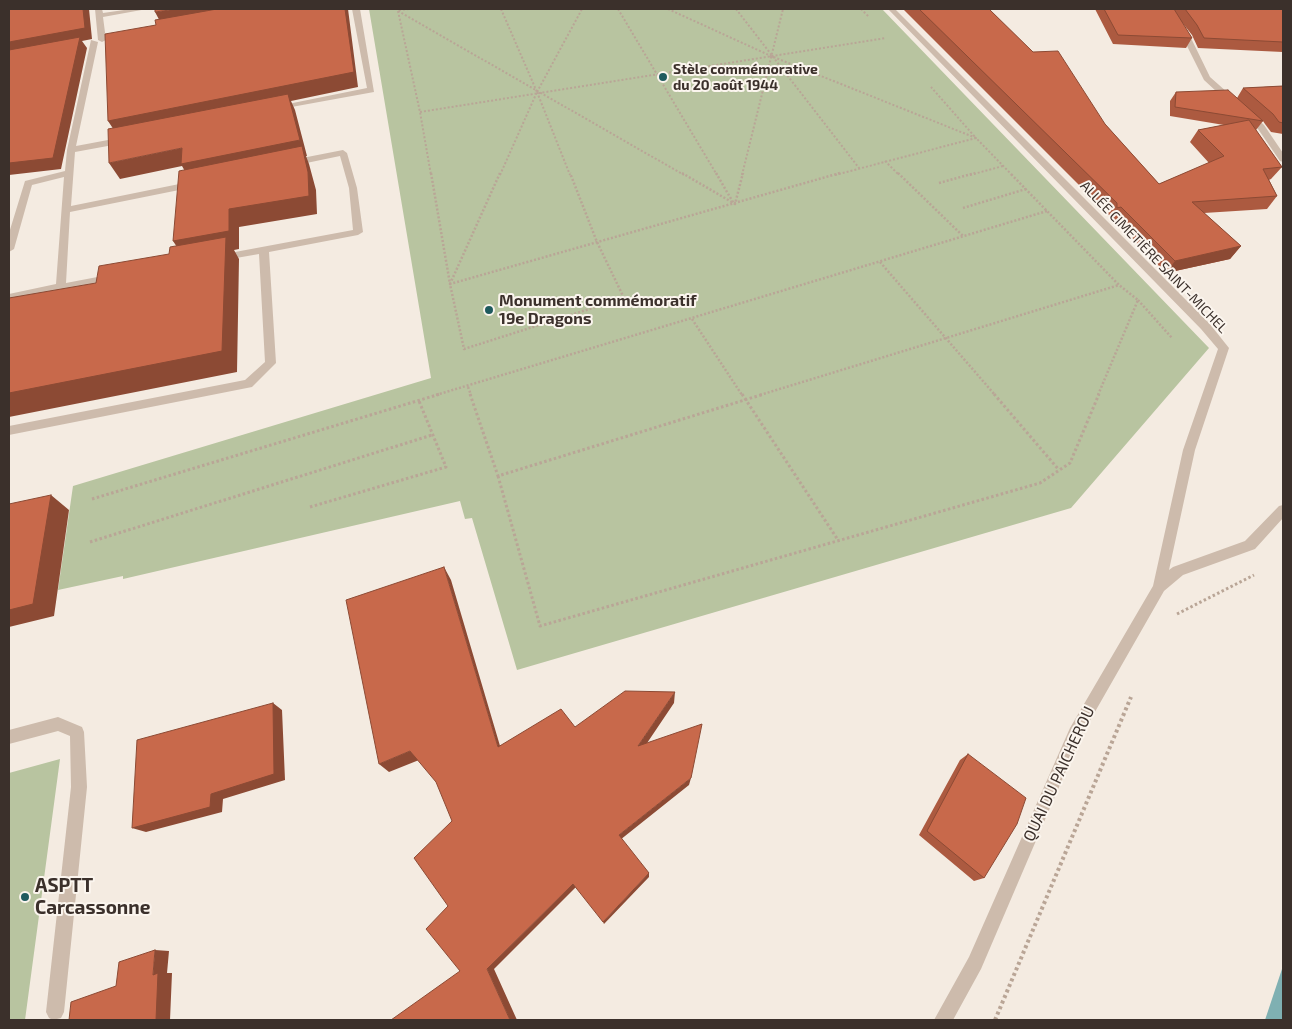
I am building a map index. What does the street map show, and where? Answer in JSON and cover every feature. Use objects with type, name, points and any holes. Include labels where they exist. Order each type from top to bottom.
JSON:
[{"type":"street","points":[[62,287],[71,150],[98,41],[99,12],[143,9]]},
{"type":"street","points":[[265,111],[371,90],[356,9]]},
{"type":"street","name":"ALLÉE CIMETIÈRE SAINT-MICHEL","points":[[891,9],[1205,326],[1224,348],[1189,450],[1159,587]]},
{"type":"street","points":[[1168,9],[1186,36],[1207,78],[1261,127],[1283,159]]},
{"type":"street","points":[[84,44],[112,39]]},
{"type":"street","points":[[71,150],[129,138]]},
{"type":"street","points":[[206,260],[358,232],[354,188],[343,153],[280,166]]},
{"type":"street","points":[[9,249],[28,183],[69,173]]},
{"type":"street","points":[[66,210],[202,182]]},
{"type":"street","points":[[9,431],[248,384],[271,363],[264,250]]},
{"type":"street","points":[[9,297],[120,276]]},
{"type":"street","name":"QUAI DU PAICHEROU","points":[[943,1020],[975,963],[1075,734],[1159,587],[1178,571],[1250,545],[1283,510]]},
{"type":"street","points":[[9,737],[58,724],[76,732],[79,786],[55,1012]]},
{"type":"path","points":[[398,10],[409,9]]},
{"type":"path","points":[[398,10],[420,112],[450,284],[464,349],[624,298],[597,242],[537,92],[501,9]]},
{"type":"path","points":[[450,284],[537,92],[582,9]]},
{"type":"path","points":[[618,9],[734,204]]},
{"type":"path","points":[[668,9],[771,56],[976,138]]},
{"type":"path","points":[[736,9],[859,168]]},
{"type":"path","points":[[734,204],[783,9]]},
{"type":"path","points":[[861,9],[874,23]]},
{"type":"path","points":[[398,10],[537,92],[734,204]]},
{"type":"path","points":[[420,112],[887,38],[881,30]]},
{"type":"path","points":[[925,81],[976,138],[1120,285],[1138,300],[1172,338]]},
{"type":"path","points":[[450,284],[859,168],[976,138]]},
{"type":"path","points":[[885,161],[963,236]]},
{"type":"path","points":[[939,183],[1003,166]]},
{"type":"path","points":[[963,208],[1026,189]]},
{"type":"path","points":[[92,499],[1047,211]]},
{"type":"path","points":[[880,262],[1059,470]]},
{"type":"path","points":[[498,476],[1120,285]]},
{"type":"path","points":[[468,387],[498,476],[540,626],[1040,483],[1070,463],[1138,300]]},
{"type":"path","points":[[692,319],[747,399],[838,540]]},
{"type":"path","points":[[310,507],[446,467],[419,401]]},
{"type":"path","points":[[90,542],[432,435]]},
{"type":"path","points":[[1170,618],[1262,571]]},
{"type":"path","points":[[995,1020],[1132,694]]},
{"type":"green space","points":[[369,9],[882,9],[1209,348],[1071,508],[517,670],[472,518],[465,519],[460,501],[123,579],[123,576],[58,590],[73,486],[431,378]]},
{"type":"green space","name":"ASPTT Carcassonne","points":[[60,759],[25,1020],[9,1020],[9,773]]},
{"type":"water","points":[[1283,966],[1283,1020],[1265,1020]]},
{"type":"building","points":[[9,9],[83,9],[85,28],[9,42]]},
{"type":"building","points":[[155,9],[177,9],[155,12]]},
{"type":"building","points":[[217,9],[345,9],[354,72],[108,121],[105,34],[156,25],[155,20]]},
{"type":"building","points":[[919,9],[989,9],[1033,52],[1058,51],[1105,124],[1159,184],[1224,156],[1198,130],[1249,120],[1282,167],[1263,169],[1277,196],[1192,202],[1241,246],[1175,261],[1121,207],[1117,208],[1117,203]]},
{"type":"building","points":[[1104,9],[1174,9],[1192,38],[1118,35]]},
{"type":"building","points":[[1185,9],[1283,9],[1283,42],[1204,38]]},
{"type":"building","points":[[80,37],[53,158],[9,163],[9,50]]},
{"type":"building","points":[[1283,86],[1283,123],[1279,122],[1273,114],[1243,88]]},
{"type":"building","points":[[1228,90],[1263,121],[1175,107],[1176,92]]},
{"type":"building","points":[[288,94],[300,140],[181,164],[182,148],[109,163],[108,129]]},
{"type":"building","points":[[302,146],[308,172],[309,196],[229,209],[229,231],[173,241],[179,171]]},
{"type":"building","points":[[226,237],[222,351],[9,393],[9,298],[96,283],[99,266],[169,254],[170,247]]},
{"type":"building","points":[[51,495],[33,604],[9,610],[9,504]]},
{"type":"building","points":[[444,567],[498,747],[561,709],[575,727],[625,691],[675,692],[638,746],[702,724],[691,778],[619,835],[649,873],[603,922],[573,884],[487,969],[510,1020],[391,1020],[460,971],[426,929],[448,906],[414,858],[452,821],[436,782],[410,751],[379,764],[346,600]]},
{"type":"building","points":[[273,703],[274,774],[211,794],[210,807],[132,828],[137,740]]},
{"type":"building","points":[[968,754],[1026,798],[1017,824],[984,878],[927,831]]},
{"type":"building","points":[[155,950],[153,975],[158,973],[156,1020],[69,1020],[71,1002],[116,986],[119,962]]},
{"type":"place","name":"Stèle commémorative du 20 août 1944","points":[[663,77]]},
{"type":"place","name":"Monument commémoratif 19e Dragons","points":[[489,310]]},
{"type":"place","name":"ASPTT Carcassonne","points":[[25,897]]}]
